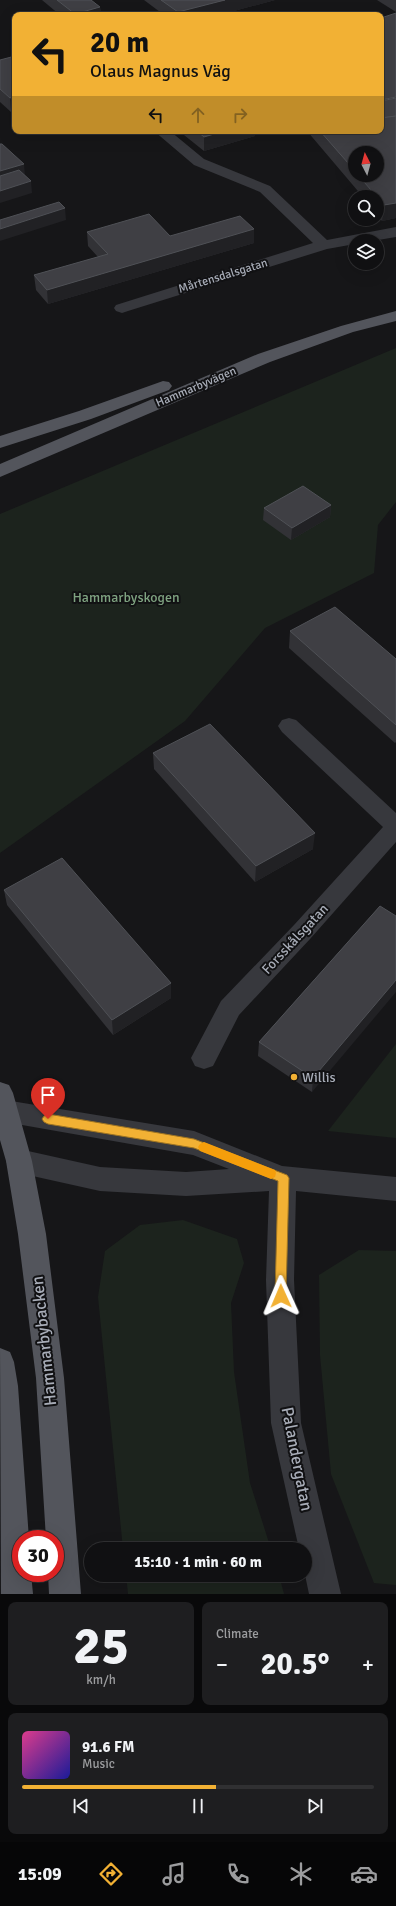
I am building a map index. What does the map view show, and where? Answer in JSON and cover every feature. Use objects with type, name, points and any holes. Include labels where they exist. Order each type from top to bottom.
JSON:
[{"type":"main road","name":"Hammarbyvägen","points":[[0,442],[85,415],[343,320],[396,304]]},
{"type":"main road","name":"Hammarbyvägen","points":[[0,471],[264,358],[347,329],[396,316]]},
{"type":"main road","name":"Hammarbybacken","points":[[2,1105],[9,1160],[32,1234],[50,1378],[65,1594]]},
{"type":"main road","points":[[0,1362],[4,1386],[16,1594]]},
{"type":"street","points":[[165,134],[199,162],[265,189],[324,245]]},
{"type":"street","name":"Mårtensdalsgatan","points":[[122,308],[324,245],[396,232]]},
{"type":"street","name":"Forsskålsgatan","points":[[204,1058],[230,1008],[308,926],[396,826],[289,726]]},
{"type":"street","points":[[2,1105],[194,1144],[283,1178]]},
{"type":"street","points":[[9,1160],[100,1179],[186,1184],[283,1178],[396,1189]]},
{"type":"street","name":"Palandergatan","points":[[283,1178],[280,1280],[286,1423],[325,1594]]},
{"type":"green space","name":"Hammarbyskogen","points":[[396,348],[396,502],[378,525],[374,573],[265,628],[185,721],[0,853],[0,514]]},
{"type":"green space","points":[[396,1044],[396,1138],[328,1131]]},
{"type":"green space","points":[[183,1220],[237,1239],[244,1263],[231,1303],[234,1372],[250,1483],[269,1542],[122,1542],[98,1297],[105,1251],[140,1225]]},
{"type":"green space","points":[[359,1250],[396,1251],[396,1585],[374,1583],[331,1474],[320,1355],[319,1275]]},
{"type":"green space","points":[[127,1582],[281,1582],[284,1594],[128,1594]]},
{"type":"building","points":[[57,0],[91,0],[100,7],[82,12],[72,12]]},
{"type":"building","points":[[161,0],[225,0],[178,12]]},
{"type":"building","points":[[396,13],[396,97],[384,99],[384,17]]},
{"type":"building","points":[[12,57],[12,97],[10,98],[0,89],[0,60]]},
{"type":"building","points":[[396,98],[396,116],[384,118],[384,100]]},
{"type":"building","points":[[396,116],[396,203],[384,205],[384,190],[371,190],[364,182],[384,182],[384,146],[348,146],[348,163],[323,134],[384,134],[384,118]]},
{"type":"building","points":[[200,134],[214,134],[204,137]]},
{"type":"building","points":[[0,144],[2,144],[24,164],[0,171]]},
{"type":"building","points":[[19,170],[31,181],[0,191],[0,176]]},
{"type":"building","points":[[59,202],[65,208],[0,229],[0,220]]},
{"type":"building","points":[[149,214],[170,236],[240,216],[254,229],[47,290],[34,275],[108,254],[87,232]]},
{"type":"building","points":[[303,486],[331,505],[292,528],[264,508]]},
{"type":"building","points":[[335,607],[396,659],[396,725],[290,631]]},
{"type":"building","points":[[210,724],[315,833],[256,866],[153,753]]},
{"type":"building","points":[[62,858],[171,983],[112,1020],[4,890]]},
{"type":"building","points":[[380,906],[396,916],[396,980],[313,1078],[259,1042]]},
{"type":"slow traffic","points":[[204,1147],[271,1173]]},
{"type":"place","name":"Willis","points":[[294,1077]]},
{"type":"route","points":[[48,1119],[194,1144],[283,1178],[280,1280],[281,1296]]}]
